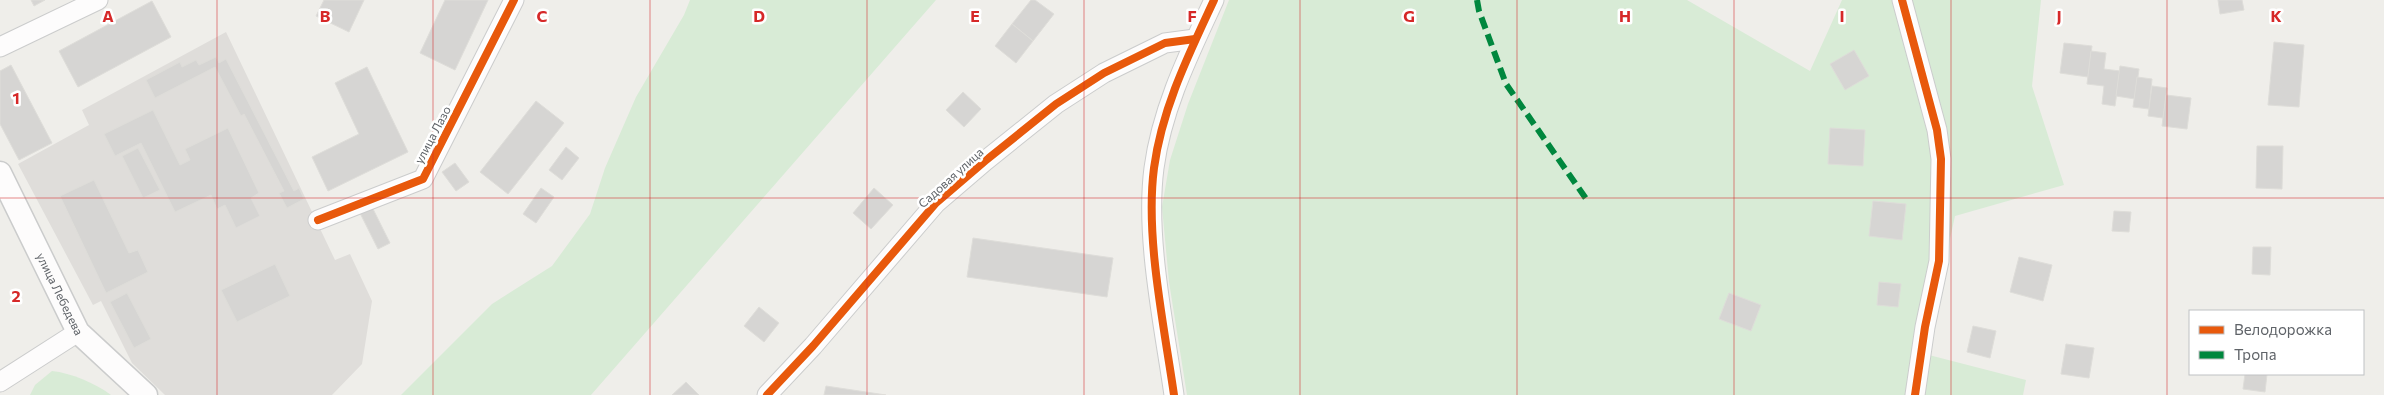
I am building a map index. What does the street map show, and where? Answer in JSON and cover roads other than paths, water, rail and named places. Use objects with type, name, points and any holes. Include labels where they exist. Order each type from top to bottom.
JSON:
[{"type":"street","points":[[0,47],[98,0]]},
{"type":"street","name":"улица Лазо","points":[[318,220],[423,179],[514,0]]},
{"type":"street","points":[[1174,395],[1154,246],[1152,204],[1154,168],[1165,116],[1176,84],[1214,0]]},
{"type":"street","points":[[1902,0],[1937,130],[1942,159],[1939,261],[1915,395]]},
{"type":"street","name":"Садовая улица","points":[[767,395],[813,346],[936,202],[984,161],[1056,104],[1104,73],[1165,43],[1196,39]]},
{"type":"street","name":"улица Лебедева","points":[[0,173],[78,332],[146,395]]},
{"type":"street","points":[[0,382],[78,332]]}]
